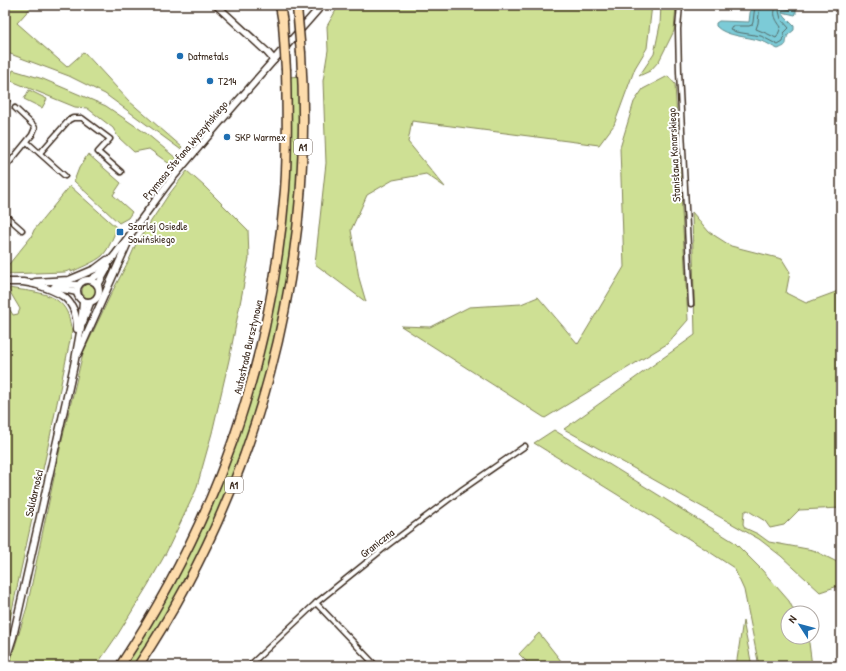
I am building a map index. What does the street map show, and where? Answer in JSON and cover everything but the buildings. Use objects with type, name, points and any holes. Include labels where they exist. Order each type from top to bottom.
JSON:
[{"type":"highway","name":"Autostrada Bursztynowa","points":[[120,666],[149,621],[177,572],[201,522],[238,428],[253,377],[273,287],[281,233],[286,164],[286,70],[283,23],[280,5]]},
{"type":"highway","name":"A1","points":[[138,666],[182,594],[206,548],[232,490],[252,434],[279,340],[296,242],[302,178],[304,131],[301,53],[297,6]]},
{"type":"street","points":[[216,5],[274,60]]},
{"type":"street","name":"Prymasa Stefana Wyszyńskiego","points":[[90,280],[95,278],[115,255],[169,182],[322,5]]},
{"type":"street","name":"Stanisława Konarskiego","points":[[680,5],[678,29],[679,72],[691,304]]},
{"type":"street","points":[[5,168],[35,131],[34,126],[15,108]]},
{"type":"street","points":[[40,153],[69,120],[73,118],[82,118],[110,139],[98,152],[121,172]]},
{"type":"street","points":[[27,142],[65,176]]},
{"type":"street","points":[[5,215],[22,230]]},
{"type":"street","points":[[74,365],[137,226]]},
{"type":"street","points":[[32,283],[69,280],[95,269],[115,255]]},
{"type":"street","name":"Prymasa Stefana Wyszyńskiego","points":[[98,285],[115,255]]},
{"type":"street","points":[[90,280],[98,285],[100,288],[99,296],[96,299],[86,302],[78,297],[78,286],[83,281],[90,280]]},
{"type":"street","points":[[5,282],[78,286]]},
{"type":"street","points":[[32,283],[77,292]]},
{"type":"street","points":[[32,283],[53,289],[68,300],[77,319],[76,350]]},
{"type":"street","name":"Solidarności","points":[[5,662],[13,637],[74,365],[86,302]]},
{"type":"street","name":"Graniczna","points":[[249,666],[316,603],[388,544],[460,491],[525,446]]},
{"type":"street","points":[[316,603],[376,666]]},
{"type":"green space","points":[[5,5],[33,5],[17,23],[67,67],[84,52],[129,101],[182,147],[180,149],[105,94],[69,76],[5,52]]},
{"type":"green space","points":[[339,5],[652,5],[647,48],[635,68],[614,125],[599,145],[412,121],[408,142],[445,187],[426,174],[393,180],[367,195],[351,230],[359,278],[366,302],[315,264],[326,163],[323,81],[328,50],[327,26]]},
{"type":"green space","points":[[661,5],[676,5],[674,31],[659,61],[650,71],[639,76],[654,54],[660,25]]},
{"type":"green space","points":[[13,70],[43,79],[106,106],[147,134],[177,159],[171,165],[149,149],[134,152],[118,137],[113,128],[87,108],[75,107],[9,80]]},
{"type":"green space","points":[[299,76],[299,173],[293,241],[281,313],[273,348],[253,418],[213,525],[202,548],[155,633],[134,666],[125,666],[192,550],[220,488],[232,457],[252,393],[261,361],[275,295],[284,234],[288,180],[290,77]]},
{"type":"green space","points":[[668,76],[675,84],[688,320],[667,344],[545,418],[401,326],[430,327],[469,307],[521,304],[538,297],[578,344],[624,267],[620,148],[634,102],[643,89]]},
{"type":"green space","points":[[29,90],[47,99],[42,108],[24,99]]},
{"type":"green space","points":[[88,154],[121,183],[113,195],[132,212],[128,218],[119,223],[74,181],[79,168]]},
{"type":"green space","points":[[187,171],[248,230],[249,258],[229,360],[212,433],[196,490],[166,553],[148,585],[118,634],[96,666],[9,666],[27,607],[61,444],[83,353],[136,244],[167,197]]},
{"type":"green space","points":[[70,186],[117,228],[111,243],[102,256],[71,272],[71,270],[65,272],[5,274],[5,269],[31,237],[34,230]]},
{"type":"green space","points":[[692,212],[709,232],[731,246],[782,259],[790,272],[786,293],[806,303],[841,290],[841,508],[799,510],[784,525],[770,528],[765,521],[747,510],[744,512],[743,524],[745,528],[758,534],[769,542],[813,550],[841,564],[841,585],[820,592],[781,556],[759,539],[564,429],[695,335]]},
{"type":"green space","points":[[86,284],[92,284],[96,288],[96,294],[92,298],[86,298],[82,294],[82,288]]},
{"type":"green space","points":[[9,288],[50,296],[57,300],[67,312],[72,331],[5,642],[5,312],[10,310],[13,315],[18,314],[20,309]]},
{"type":"green space","points":[[554,430],[734,542],[762,570],[791,605],[780,605],[780,645],[809,645],[812,666],[759,666],[744,590],[734,568],[534,443]]},
{"type":"green space","points":[[743,621],[752,666],[736,666]]},
{"type":"green space","points":[[539,633],[565,666],[531,666],[519,654]]},
{"type":"water","points":[[751,5],[796,5],[795,15],[782,12],[794,26],[794,30],[788,35],[784,46],[778,49],[756,39],[725,32],[716,26],[716,23],[719,21],[749,22]]},
{"type":"place","name":"Datmetals","points":[[180,56]]},
{"type":"place","name":"T214","points":[[210,81]]},
{"type":"place","name":"SKP Warmex","points":[[227,137]]},
{"type":"place","name":"Szarlej Osiedle Sowińskiego","points":[[120,232]]}]
